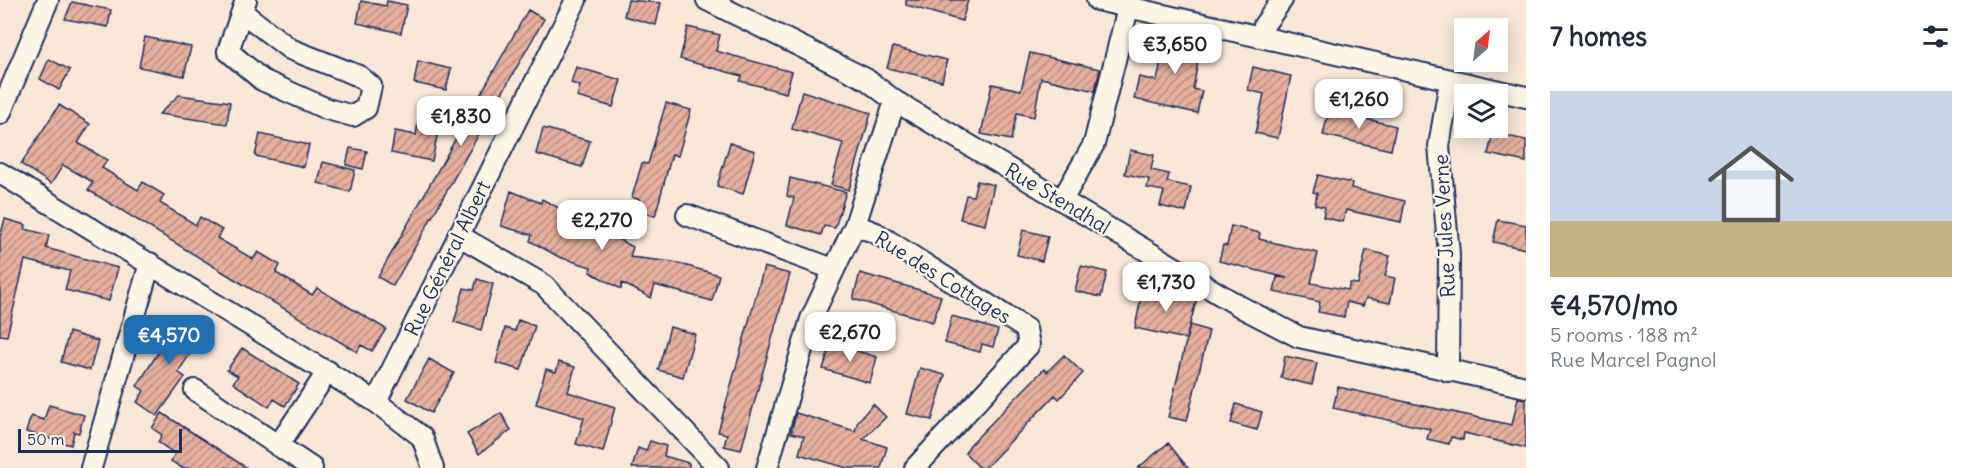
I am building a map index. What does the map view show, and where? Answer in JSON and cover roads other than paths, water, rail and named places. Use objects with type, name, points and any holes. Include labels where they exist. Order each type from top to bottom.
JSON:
[{"type":"street","points":[[0,114],[48,0]]},
{"type":"street","name":"Rue Général Albert","points":[[376,402],[576,0]]},
{"type":"street","name":"Rue Stendhal","points":[[707,0],[866,79],[895,101],[1241,307],[1299,337],[1526,387]]},
{"type":"street","points":[[1097,0],[1526,98]]},
{"type":"street","points":[[1262,38],[1264,25],[1282,0]]},
{"type":"street","points":[[244,6],[290,49],[359,76],[371,86],[366,108],[353,116],[327,109],[262,80],[228,51],[244,6]]},
{"type":"street","points":[[1062,200],[1094,144],[1128,8]]},
{"type":"street","name":"Rue Jules Verne","points":[[1448,371],[1449,254],[1439,146],[1450,81]]},
{"type":"street","points":[[766,468],[812,319],[855,225],[895,101]]},
{"type":"street","points":[[0,173],[376,402],[423,437],[433,468]]},
{"type":"street","points":[[687,215],[833,269]]},
{"type":"street","name":"Rue des Cottages","points":[[855,225],[876,233],[1026,328],[1029,345],[915,468]]},
{"type":"street","points":[[458,235],[544,285],[719,468]]},
{"type":"street","points":[[91,468],[150,263]]},
{"type":"street","points":[[278,446],[328,372]]},
{"type":"street","points":[[195,390],[312,468]]}]
